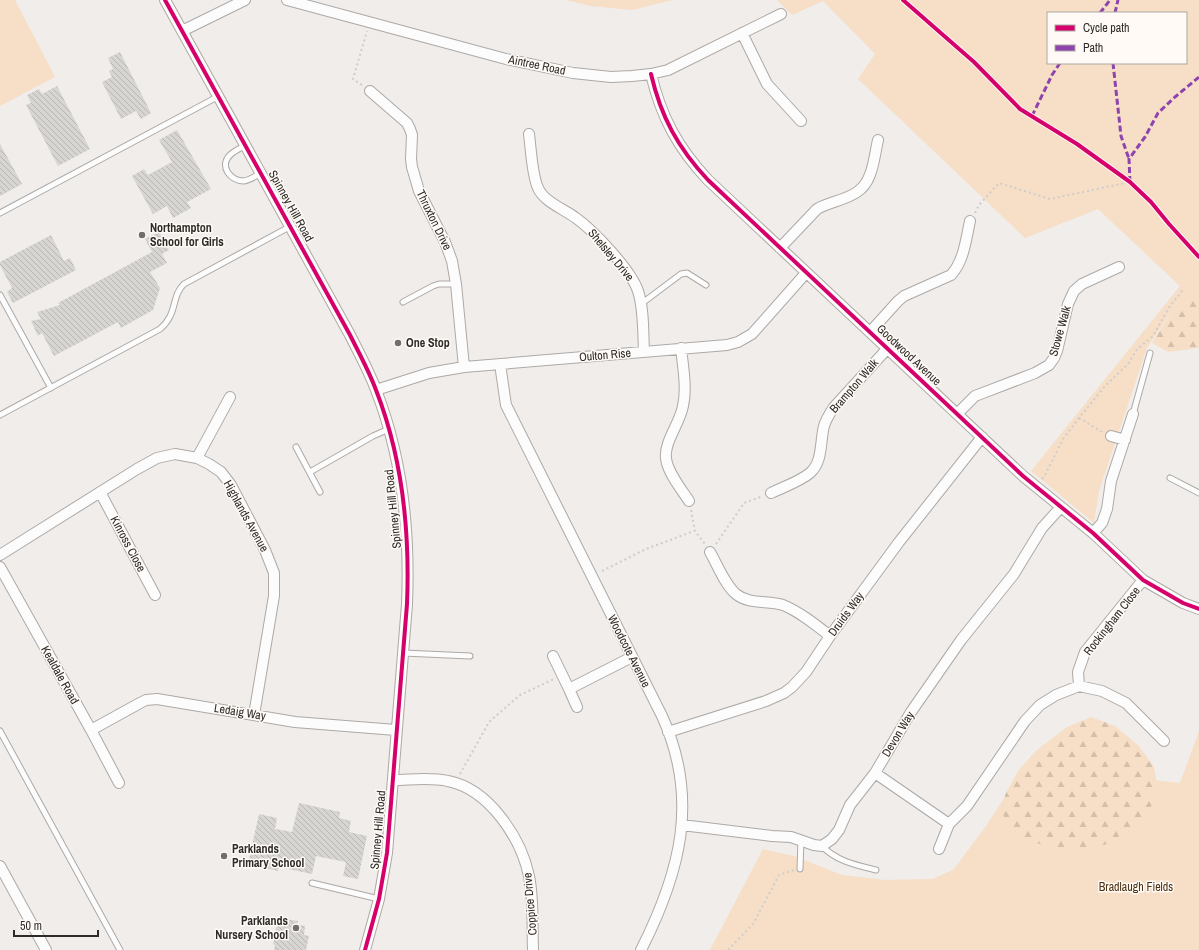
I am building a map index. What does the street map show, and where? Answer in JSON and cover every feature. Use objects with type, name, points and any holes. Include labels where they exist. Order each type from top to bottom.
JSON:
[{"type":"street","name":"Spinney Hill Road","points":[[165,0],[350,335],[376,390],[389,429],[400,471],[406,526],[408,576],[387,853],[379,899],[365,950]]},
{"type":"street","points":[[182,31],[245,0]]},
{"type":"street","name":"Aintree Road","points":[[287,0],[506,59],[594,76],[651,74],[671,68],[781,14]]},
{"type":"street","points":[[742,33],[767,84],[801,121]]},
{"type":"street","name":"Goodwood Avenue","points":[[651,74],[660,106],[669,126],[687,157],[708,180],[982,437],[1036,486],[1093,533],[1143,580],[1183,604],[1199,608]]},
{"type":"street","name":"Thruxton Drive","points":[[370,92],[407,123],[410,129],[413,140],[411,158],[412,167],[423,200],[449,251],[456,284],[464,367]]},
{"type":"street","name":"Shelsley Drive","points":[[529,134],[534,176],[538,189],[546,198],[585,225],[607,247],[633,280],[638,291],[640,304],[644,352]]},
{"type":"street","points":[[780,248],[817,210],[824,205],[857,192],[864,186],[869,178],[878,140]]},
{"type":"street","points":[[870,332],[904,296],[951,275],[956,270],[961,258],[970,221]]},
{"type":"street","name":"Stowe Walk","points":[[957,414],[975,396],[1035,373],[1049,365],[1057,351],[1068,304],[1074,291],[1082,284],[1119,267]]},
{"type":"street","name":"Oulton Rise","points":[[376,390],[429,373],[464,367],[727,345],[738,342],[752,334],[806,273]]},
{"type":"street","points":[[681,348],[684,399],[681,415],[668,444],[666,457],[669,469],[689,501]]},
{"type":"street","name":"Brampton Walk","points":[[771,493],[805,476],[815,468],[820,455],[824,427],[829,414],[887,349]]},
{"type":"street","name":"Woodcote Avenue","points":[[500,364],[506,405],[632,657],[668,732],[677,758],[681,785],[682,824],[677,855],[670,882],[656,919],[640,950]]},
{"type":"street","points":[[197,458],[230,397]]},
{"type":"street","points":[[1093,533],[1102,523],[1111,481],[1126,440],[1133,414]]},
{"type":"street","points":[[1111,436],[1126,440]]},
{"type":"street","name":"Druids Way","points":[[668,732],[766,701],[784,693],[792,687],[806,672],[830,636],[903,536],[982,437]]},
{"type":"street","name":"Highlands Avenue","points":[[0,555],[137,469],[158,458],[175,454],[197,458],[215,468],[231,485],[265,550],[274,573],[274,596],[254,715]]},
{"type":"street","name":"Kinross Close","points":[[100,492],[155,596]]},
{"type":"street","name":"Devon Way","points":[[822,846],[832,839],[839,830],[850,805],[875,773],[911,712],[962,640],[1014,574],[1042,528],[1061,507]]},
{"type":"street","points":[[710,552],[728,585],[736,595],[751,600],[776,603],[785,606],[830,636]]},
{"type":"street","name":"Kealdale Road","points":[[0,567],[119,783]]},
{"type":"street","name":"Rockingham Close","points":[[1079,686],[1078,672],[1085,652],[1143,580]]},
{"type":"street","points":[[553,656],[577,707]]},
{"type":"street","points":[[568,689],[632,657]]},
{"type":"street","points":[[939,849],[949,824],[967,806],[1015,734],[1040,705],[1056,695],[1079,686],[1102,691],[1126,703],[1164,741]]},
{"type":"street","name":"Ledaig Way","points":[[91,730],[140,703],[151,700],[165,700],[307,723],[396,730]]},
{"type":"street","points":[[875,773],[949,824]]},
{"type":"street","name":"Coppice Drive","points":[[393,780],[436,779],[455,782],[474,792],[489,804],[509,829],[522,852],[531,887],[533,950]]},
{"type":"street","points":[[682,824],[772,836],[792,837],[814,846],[822,846]]},
{"type":"street","points":[[0,866],[46,950]]},
{"type":"lane","points":[[0,213],[219,96]]},
{"type":"lane","points":[[246,145],[229,156],[225,166],[227,171],[234,179],[241,181],[250,179],[261,173]]},
{"type":"lane","points":[[0,416],[160,330],[170,320],[178,292],[184,284],[291,226]]},
{"type":"lane","points":[[640,304],[681,274],[687,273],[706,286]]},
{"type":"lane","points":[[403,302],[433,286],[439,284],[456,284]]},
{"type":"lane","points":[[0,295],[51,388]]},
{"type":"lane","points":[[1133,414],[1150,353]]},
{"type":"lane","points":[[310,472],[373,436],[389,429]]},
{"type":"lane","points":[[296,447],[320,492]]},
{"type":"lane","points":[[1170,478],[1199,493]]},
{"type":"lane","points":[[402,653],[470,656]]},
{"type":"lane","points":[[0,731],[120,950]]},
{"type":"lane","points":[[800,868],[801,840]]},
{"type":"lane","points":[[822,846],[830,854],[851,864],[876,870]]},
{"type":"lane","points":[[312,883],[379,899]]},
{"type":"path","points":[[369,22],[353,79],[370,92]]},
{"type":"path","points":[[1124,178],[1135,187]]},
{"type":"path","points":[[970,221],[979,205],[999,183],[1050,199],[1130,182]]},
{"type":"path","points":[[1036,486],[1046,475],[1063,439],[1105,386],[1128,364],[1137,349],[1153,336],[1170,306],[1183,290]]},
{"type":"path","points":[[1079,418],[1094,428],[1111,436]]},
{"type":"path","points":[[689,501],[695,531],[710,552],[744,504],[771,493]]},
{"type":"path","points":[[592,576],[646,549],[695,531]]},
{"type":"path","points":[[455,782],[489,722],[520,695],[562,675]]},
{"type":"path","points":[[728,950],[753,924],[779,875],[800,868]]},
{"type":"green space","points":[[0,0],[15,0],[55,77],[0,106]]},
{"type":"green space","points":[[566,0],[673,0],[632,10],[590,6]]},
{"type":"green space","points":[[777,0],[1199,0],[1199,308],[1177,303],[1147,348],[1099,491],[1094,523],[1031,471],[1180,286],[1098,209],[1025,238],[858,79],[875,54],[823,1],[792,15]]},
{"type":"green space","points":[[1195,298],[1199,302],[1199,348],[1168,352],[1152,343],[1177,303]]},
{"type":"green space","points":[[1091,717],[1115,726],[1138,745],[1154,767],[1157,785],[1154,803],[1137,823],[1110,843],[1084,851],[1056,848],[1028,841],[1011,829],[1002,813],[1005,795],[1018,771],[1036,751],[1067,727]]},
{"type":"green space","name":"Bradlaugh Fields","points":[[1199,731],[1199,950],[710,950],[763,849],[794,856],[842,875],[885,880],[933,879],[954,869],[986,826],[1010,789],[1153,780],[1180,783]]},
{"type":"building","points":[[120,52],[151,113],[141,119],[136,111],[121,119],[102,82],[112,77],[109,71],[113,69],[108,58]]},
{"type":"building","points":[[57,86],[90,149],[58,166],[26,105],[31,103],[27,95],[39,89],[42,94]]},
{"type":"building","points":[[177,130],[211,189],[187,202],[191,208],[173,218],[167,206],[153,214],[132,176],[144,169],[148,175],[172,162],[159,140]]},
{"type":"building","points":[[0,144],[22,184],[0,196]]},
{"type":"building","points":[[159,232],[169,250],[162,254],[167,263],[150,272],[160,288],[153,310],[121,328],[118,322],[54,356],[42,333],[38,336],[31,321],[41,319],[37,312],[60,305],[58,303],[152,252],[145,239]]},
{"type":"building","points":[[51,235],[64,261],[70,258],[76,270],[13,303],[7,292],[12,288],[0,265],[0,262]]},
{"type":"building","name":"Parklands Primary School","points":[[299,803],[340,812],[339,818],[351,821],[349,832],[367,836],[358,879],[343,876],[346,862],[316,856],[312,874],[279,867],[278,871],[248,864],[259,814],[277,818],[275,829],[292,832]]},
{"type":"building","points":[[278,918],[298,921],[297,925],[305,926],[304,935],[309,936],[306,950],[274,950],[275,945],[273,944]]},
{"type":"marked path","points":[[1101,12],[1110,0]]},
{"type":"marked path","points":[[1115,12],[1118,0]]},
{"type":"marked path","points":[[1032,116],[1052,75],[1059,64]]},
{"type":"marked path","points":[[1113,64],[1121,136],[1129,159]]},
{"type":"marked path","points":[[1130,182],[1129,159],[1145,137],[1158,113],[1199,77]]},
{"type":"cycle path","points":[[165,0],[364,362],[385,416],[393,442],[403,496],[406,522],[408,577],[407,604],[387,853],[379,899],[365,950]]},
{"type":"cycle path","points":[[903,0],[974,62],[1020,109],[1077,144],[1130,182],[1151,202],[1199,257]]},
{"type":"cycle path","points":[[651,74],[660,104],[672,131],[679,144],[708,180],[1023,476],[1093,533],[1143,580],[1183,603],[1199,609]]},
{"type":"place","name":"Northampton School for Girls","points":[[142,235]]},
{"type":"place","name":"One Stop","points":[[398,343]]},
{"type":"place","name":"Parklands Primary School","points":[[224,856]]},
{"type":"place","name":"Parklands Nursery School","points":[[296,928]]}]
